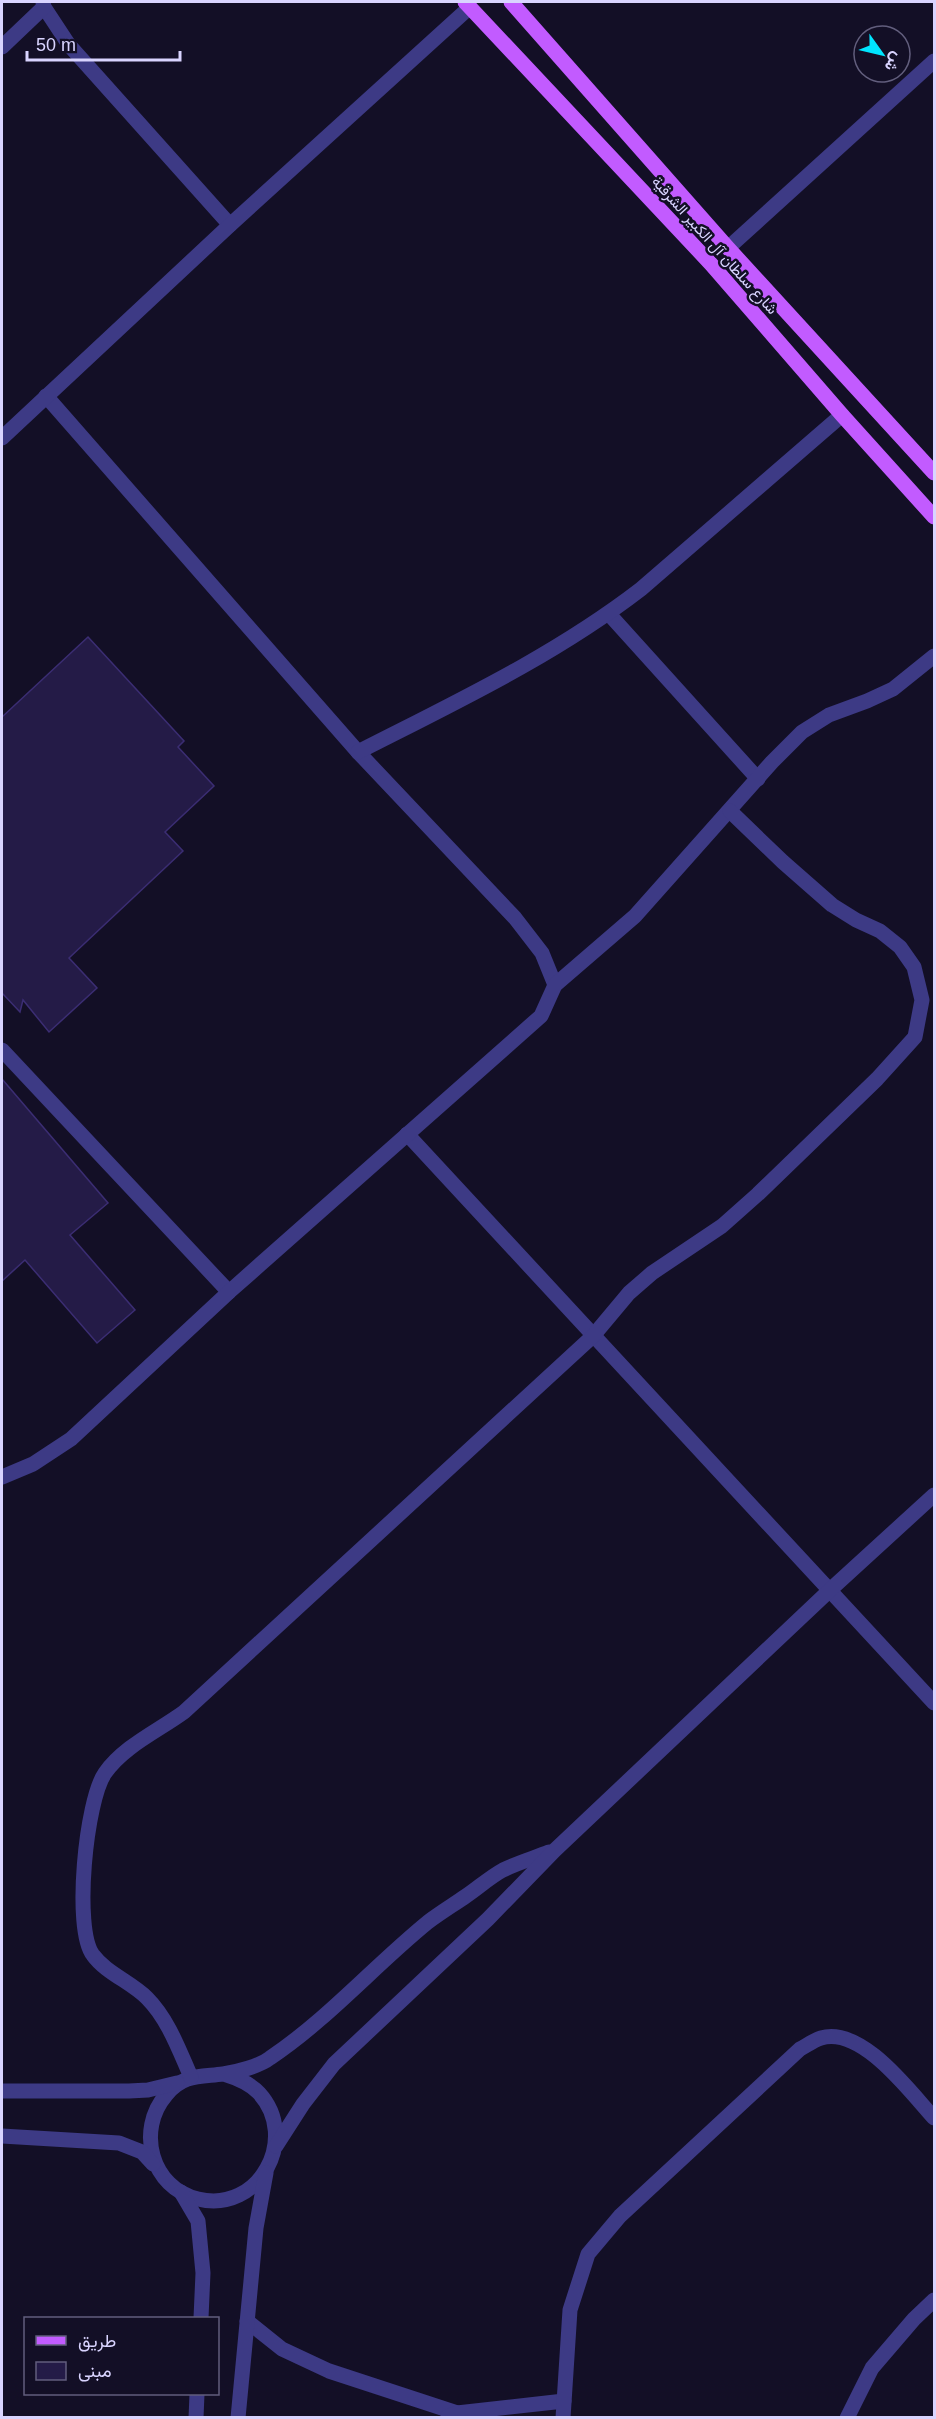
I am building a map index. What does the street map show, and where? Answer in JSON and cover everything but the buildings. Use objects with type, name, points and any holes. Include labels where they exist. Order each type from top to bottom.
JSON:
[{"type":"main road","name":"شارع سلطان آل الكبير الشرقية","points":[[511,2],[728,248],[934,473]]},
{"type":"main road","name":"شارع سلطان آل الكبير الشرقية","points":[[468,4],[711,264],[934,517]]},
{"type":"street","points":[[2,47],[44,4],[69,45],[230,225]]},
{"type":"street","points":[[2,438],[468,4]]},
{"type":"street","points":[[728,248],[934,61]]},
{"type":"street","points":[[46,396],[357,752],[515,918],[543,953],[555,985]]},
{"type":"street","points":[[357,752],[540,658],[609,614],[842,415]]},
{"type":"street","points":[[609,614],[758,779]]},
{"type":"street","points":[[2,1477],[33,1464],[71,1439],[229,1292],[541,1016],[555,985],[635,916],[772,762],[802,732],[830,715],[892,689],[934,656]]},
{"type":"street","points":[[187,2079],[159,2012],[132,1984],[94,1956],[87,1945],[83,1926],[83,1900],[88,1820],[103,1774],[123,1754],[184,1712],[593,1336],[629,1293],[652,1273],[722,1226],[758,1194],[877,1079],[915,1037],[922,1000],[914,967],[900,946],[880,931],[831,905],[730,811]]},
{"type":"street","points":[[2,1050],[229,1292]]},
{"type":"street","points":[[407,1134],[934,1703]]},
{"type":"street","points":[[276,2146],[303,2104],[334,2064],[488,1919],[555,1850],[934,1495]]},
{"type":"street","points":[[224,2074],[268,2060],[304,2033],[429,1922],[503,1870],[555,1850]]},
{"type":"street","points":[[563,2418],[570,2310],[588,2254],[620,2216],[800,2049],[821,2038],[843,2038],[872,2052],[934,2118]]},
{"type":"street","points":[[2,2091],[148,2090],[207,2073],[224,2074],[243,2080],[259,2092],[273,2117],[276,2127],[276,2146],[273,2160],[266,2173],[253,2187],[236,2197],[218,2201],[199,2199],[181,2192],[168,2182],[142,2152],[119,2143],[2,2136]]},
{"type":"street","points":[[158,2169],[151,2150],[150,2130],[156,2110],[167,2094],[187,2079]]},
{"type":"street","points":[[238,2418],[256,2228],[266,2173]]},
{"type":"street","points":[[181,2192],[198,2221],[203,2273],[201,2317]]},
{"type":"street","points":[[847,2418],[872,2368],[914,2319],[934,2300]]},
{"type":"street","points":[[247,2321],[282,2349],[329,2371],[450,2415],[564,2401]]},
{"type":"street","points":[[196,2418],[197,2395]]}]
